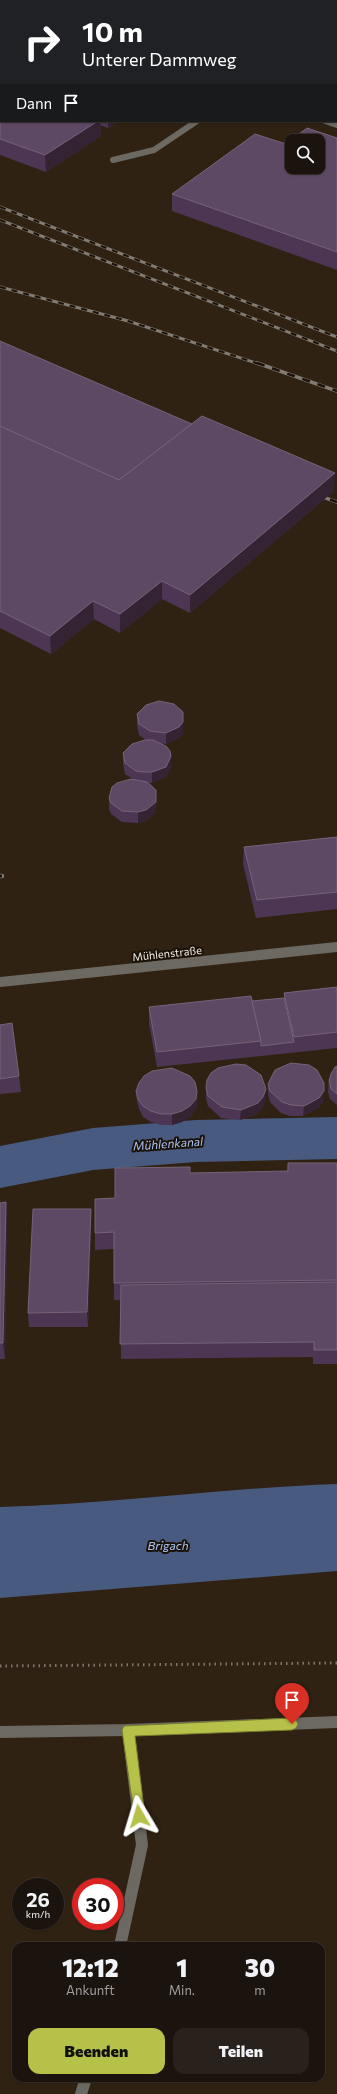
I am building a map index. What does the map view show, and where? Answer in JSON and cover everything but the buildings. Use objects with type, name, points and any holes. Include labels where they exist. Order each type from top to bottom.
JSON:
[{"type":"street","points":[[113,160],[154,150],[196,122]]},
{"type":"street","name":"Mühlenstraße","points":[[0,982],[337,947]]},
{"type":"street","points":[[0,1732],[128,1730],[337,1722]]},
{"type":"street","points":[[121,1942],[142,1845],[128,1730]]},
{"type":"street","points":[[81,2094],[85,2082]]},
{"type":"path","points":[[0,1666],[337,1662]]},
{"type":"shaded area","points":[[0,122],[337,122],[337,2094],[0,2094]]},
{"type":"water","name":"Brigach","points":[[337,1484],[337,1571],[0,1598],[0,1507],[84,1503],[253,1489]]},
{"type":"waterway","name":"Mühlenkanal","points":[[0,1167],[93,1149],[196,1141],[337,1138]]},
{"type":"railway","points":[[0,207],[337,337]]},
{"type":"railway","points":[[0,220],[337,351]]},
{"type":"railway","points":[[0,287],[128,321],[259,364]]},
{"type":"railway","points":[[257,363],[337,391]]},
{"type":"railway","points":[[315,494],[337,502]]},
{"type":"route","points":[[139,1816],[128,1730],[292,1724]]}]
